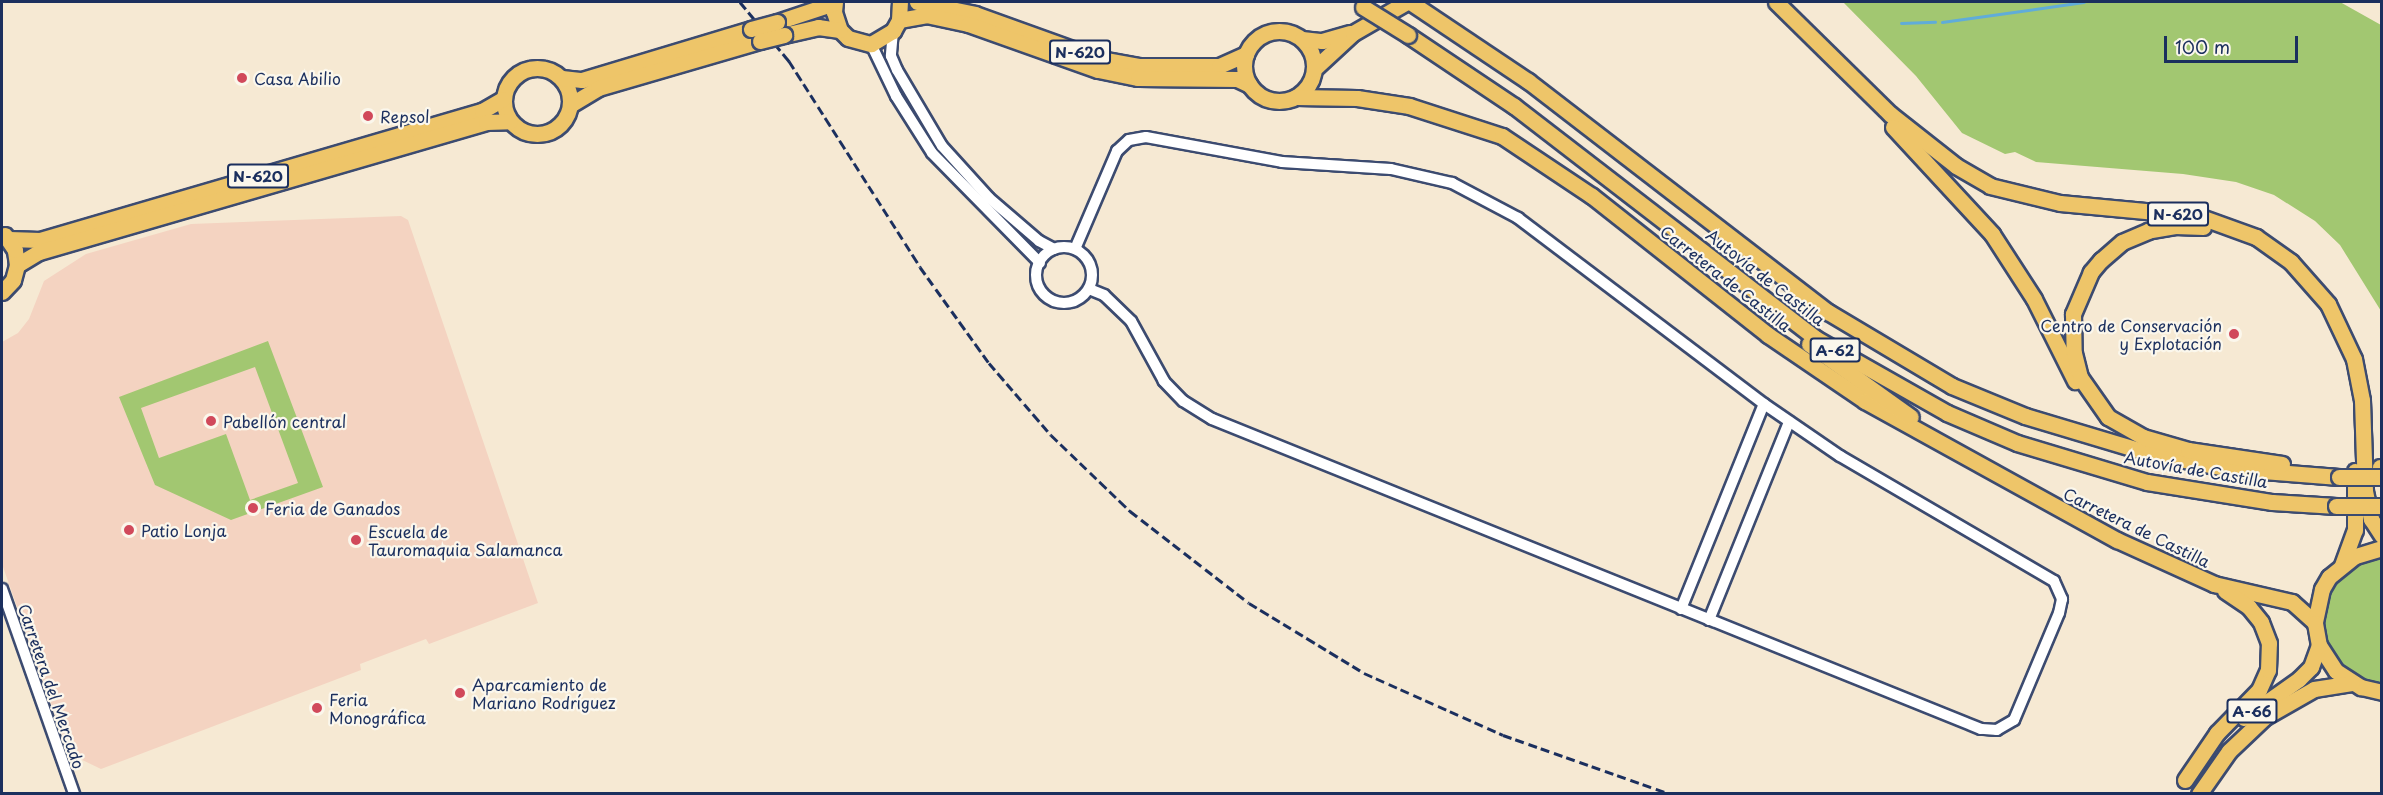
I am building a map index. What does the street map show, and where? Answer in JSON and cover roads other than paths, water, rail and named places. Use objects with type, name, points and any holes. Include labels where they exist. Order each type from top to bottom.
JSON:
[{"type":"highway","points":[[562,78],[569,89],[570,105],[562,123],[542,134],[530,134],[510,121],[504,99],[510,81],[526,69],[545,68],[562,78],[582,80],[792,25],[835,2],[840,30],[848,38],[871,44]]},
{"type":"highway","points":[[896,26],[900,2]]},
{"type":"highway","name":"N-620","points":[[917,2],[975,14],[1100,59],[1138,66],[1219,66],[1246,54],[1264,35],[1290,33],[1302,39],[1322,41],[1353,33]]},
{"type":"highway","name":"N-620","points":[[871,44],[896,26],[927,15],[968,24],[1098,70],[1138,78],[1237,79],[1250,85],[1266,99],[1286,101],[1296,97],[1309,85],[1314,69],[1353,33],[1408,2]]},
{"type":"highway","name":"Autovía de Castilla","points":[[1408,2],[1428,13],[1629,156],[1768,269],[1828,312],[1952,386],[2025,416],[2148,453],[2225,468],[2339,472],[2381,471]]},
{"type":"highway","name":"N-620","points":[[1776,2],[1918,138],[1990,186],[2060,203],[2198,216],[2256,237],[2291,262],[2328,304],[2354,359],[2362,400],[2365,491],[2371,519],[2382,536]]},
{"type":"highway","name":"Autovía de Castilla","points":[[1358,4],[1514,106],[1815,338],[1885,381],[1947,413],[2017,443],[2147,482],[2272,502],[2382,506]]},
{"type":"highway","points":[[792,25],[840,30]]},
{"type":"highway","points":[[570,105],[598,88],[756,35]]},
{"type":"highway","points":[[1812,38],[1992,234],[2034,299],[2072,377],[2106,422],[2151,446],[2169,451],[2297,466]]},
{"type":"highway","points":[[1302,39],[1312,52],[1314,69]]},
{"type":"highway","points":[[1246,54],[1246,76],[1250,85]]},
{"type":"highway","name":"Carretera de Castilla","points":[[1296,97],[1356,98],[1409,106],[1502,136],[1592,196],[1768,335],[1865,401],[2082,522],[2214,584],[2292,602],[2315,623]]},
{"type":"highway","name":"N-620","points":[[504,99],[482,111],[40,240],[5,236],[17,265],[39,252],[486,122],[510,121]]},
{"type":"highway","points":[[2339,472],[2160,443],[2124,428],[2101,408],[2080,377],[2074,353],[2073,314],[2091,272],[2112,249],[2135,235],[2158,228],[2182,225],[2213,229],[2269,256],[2310,295],[2330,325],[2346,362],[2352,400],[2355,530],[2342,565],[2322,589],[2315,623],[2319,645],[2336,671],[2352,683],[2382,692]]},
{"type":"highway","points":[[1704,252],[1737,285],[1816,350],[1986,468]]},
{"type":"highway","points":[[2,292],[13,280],[17,265]]},
{"type":"highway","points":[[2342,565],[2368,550],[2382,548]]},
{"type":"highway","points":[[2181,787],[2217,733],[2259,690],[2270,658],[2266,632],[2257,615],[2214,584]]},
{"type":"highway","name":"A-66","points":[[2181,787],[2213,745],[2250,712],[2304,674],[2319,645]]},
{"type":"highway","name":"A-66","points":[[2199,794],[2229,751],[2265,717],[2314,689],[2352,683]]},
{"type":"street","points":[[896,26],[891,56],[942,146],[989,198],[1039,241],[1054,249],[1075,249],[1083,255],[1092,271],[1089,289],[1075,301],[1056,302],[1048,298],[1037,283],[1040,263],[1054,249]]},
{"type":"street","points":[[871,44],[896,96],[932,153],[1040,263]]},
{"type":"street","points":[[1075,249],[1117,151],[1129,140],[1146,137],[1282,162],[1422,173],[1461,187],[1518,218],[1789,422],[2054,581],[2062,599],[2059,613],[2014,720],[2009,727],[1988,731],[1212,420],[1183,401],[1164,381],[1131,321],[1114,302],[1089,289]]},
{"type":"street","points":[[1681,609],[1764,404]]},
{"type":"street","points":[[1709,620],[1789,422]]},
{"type":"street","name":"Carretera del Mercado","points":[[2,589],[74,794]]},
{"type":"waterway","points":[[1942,22],[2084,2]]},
{"type":"waterway","points":[[1901,23],[1935,22]]},
{"type":"railway","points":[[740,2],[789,61],[920,267],[989,363],[1051,435],[1130,511],[1249,603],[1364,673],[1503,735],[1671,794]]},
{"type":"place","name":"Casa Abilio","points":[[242,78]]},
{"type":"place","name":"Repsol","points":[[368,116]]},
{"type":"place","name":"Centro de Conservación y Explotación","points":[[2234,334]]},
{"type":"place","name":"Pabellón central","points":[[211,421]]},
{"type":"place","name":"Feria de Ganados","points":[[253,508]]},
{"type":"place","name":"Patio Lonja","points":[[129,530]]},
{"type":"place","name":"Escuela de Tauromaquia Salamanca","points":[[356,540]]},
{"type":"place","name":"Aparcamiento de Mariano Rodríguez","points":[[460,693]]},
{"type":"place","name":"Feria Monográfica","points":[[317,708]]}]
